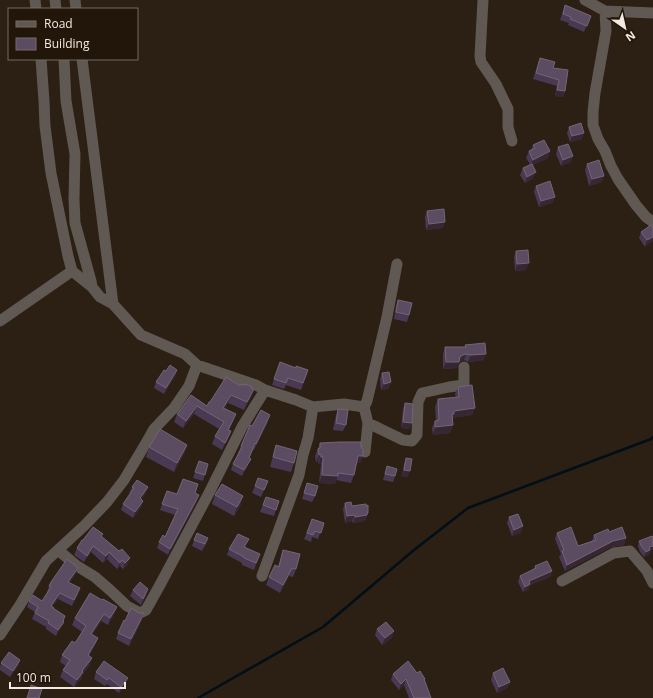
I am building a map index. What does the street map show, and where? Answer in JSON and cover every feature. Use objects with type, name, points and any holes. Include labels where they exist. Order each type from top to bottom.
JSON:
[{"type":"street","points":[[483,0],[481,62],[496,84],[508,108],[508,127],[512,141]]},
{"type":"street","points":[[585,0],[605,11],[653,13]]},
{"type":"street","points":[[605,11],[606,31],[595,93],[593,125],[598,139],[618,179],[646,218],[653,222]]},
{"type":"street","points":[[41,60],[45,126],[51,173],[72,271],[92,287],[100,297],[113,304],[141,335],[185,354],[196,365],[256,385],[265,390],[313,407],[344,404],[364,407]]},
{"type":"street","points":[[64,60],[66,101],[75,154],[75,223],[92,287]]},
{"type":"street","points":[[82,60],[113,304]]},
{"type":"street","points":[[365,452],[368,423],[364,407],[367,401],[387,318],[397,264]]},
{"type":"street","points":[[0,321],[72,271]]},
{"type":"street","points":[[0,635],[46,561],[85,525],[107,502],[124,480],[154,429],[174,408],[189,386],[196,365]]},
{"type":"street","points":[[368,423],[403,440],[412,441],[417,435],[418,402],[422,393],[464,385],[464,367]]},
{"type":"street","points":[[58,550],[77,566],[95,577],[130,608],[140,613],[146,610],[209,493],[242,427],[265,390]]},
{"type":"street","points":[[262,576],[299,475],[308,438],[313,407]]},
{"type":"street","points":[[562,581],[614,554],[630,551],[647,571],[653,583]]},
{"type":"building","points":[[565,5],[591,16],[587,26],[570,19],[571,17],[563,14]]},
{"type":"building","points":[[540,58],[555,62],[553,68],[568,70],[565,91],[557,90],[559,80],[536,73]]},
{"type":"building","points":[[581,123],[584,133],[572,136],[569,127]]},
{"type":"building","points":[[544,140],[550,151],[533,160],[529,151],[535,148],[533,145]]},
{"type":"building","points":[[568,144],[573,156],[563,160],[558,147]]},
{"type":"building","points":[[599,160],[604,176],[592,179],[587,164]]},
{"type":"building","points":[[532,164],[536,172],[527,177],[523,168]]},
{"type":"building","points":[[550,181],[555,197],[541,201],[536,186]]},
{"type":"building","points":[[444,209],[445,222],[429,224],[427,211]]},
{"type":"building","points":[[651,225],[653,228],[653,237],[647,240],[641,232]]},
{"type":"building","points":[[528,250],[529,263],[517,264],[516,251]]},
{"type":"building","points":[[398,300],[412,303],[409,315],[396,312]]},
{"type":"building","points":[[485,343],[486,354],[466,354],[460,357],[459,362],[446,362],[445,347],[466,347],[465,345]]},
{"type":"building","points":[[280,362],[296,368],[296,366],[308,370],[303,383],[288,378],[286,383],[274,379]]},
{"type":"building","points":[[170,365],[177,370],[166,388],[156,382],[164,370],[166,371]]},
{"type":"building","points":[[389,372],[391,382],[384,384],[382,373]]},
{"type":"building","points":[[226,377],[240,386],[241,384],[245,384],[254,389],[247,402],[231,395],[223,408],[236,414],[228,430],[231,431],[225,443],[215,436],[224,422],[197,406],[186,421],[177,414],[191,395],[207,406]]},
{"type":"building","points":[[472,385],[475,408],[454,411],[454,414],[452,414],[453,425],[435,427],[435,421],[439,420],[438,399],[459,397],[458,387]]},
{"type":"building","points":[[405,403],[413,404],[412,423],[403,422]]},
{"type":"building","points":[[338,409],[348,410],[346,425],[336,423]]},
{"type":"building","points":[[261,410],[270,415],[256,444],[255,443],[249,458],[251,459],[244,470],[233,464],[242,447],[241,446],[250,425],[252,426]]},
{"type":"building","points":[[160,429],[187,445],[177,463],[149,447]]},
{"type":"building","points":[[361,442],[363,456],[358,456],[354,475],[338,473],[338,476],[322,475],[323,457],[321,457],[321,454],[319,455],[318,449],[320,448],[320,443]]},
{"type":"building","points":[[276,445],[297,451],[294,463],[273,457]]},
{"type":"building","points":[[406,458],[412,459],[410,471],[404,470]]},
{"type":"building","points":[[199,461],[208,464],[205,475],[195,472]]},
{"type":"building","points":[[387,466],[397,469],[395,476],[385,474]]},
{"type":"building","points":[[258,478],[268,481],[264,490],[255,486]]},
{"type":"building","points":[[183,479],[198,484],[195,493],[199,495],[170,549],[159,542],[163,535],[165,537],[178,509],[162,504],[167,491],[177,494]]},
{"type":"building","points":[[137,480],[148,487],[140,498],[143,501],[135,512],[123,504],[134,488],[132,487]]},
{"type":"building","points":[[307,483],[318,486],[315,496],[304,493]]},
{"type":"building","points":[[222,484],[243,496],[237,507],[215,495]]},
{"type":"building","points":[[266,497],[279,501],[276,510],[263,505]]},
{"type":"building","points":[[351,502],[352,506],[368,505],[367,515],[355,517],[355,515],[347,516],[345,503]]},
{"type":"building","points":[[518,514],[523,526],[514,530],[509,517]]},
{"type":"building","points":[[312,519],[324,523],[321,533],[315,531],[313,535],[307,533]]},
{"type":"building","points":[[93,527],[103,534],[101,536],[119,551],[122,549],[130,558],[125,563],[122,560],[120,563],[109,552],[106,556],[93,546],[87,556],[77,548]]},
{"type":"building","points":[[571,527],[578,546],[596,540],[594,535],[608,529],[609,532],[622,527],[626,538],[613,541],[567,565],[562,551],[564,550],[557,533]]},
{"type":"building","points":[[197,533],[208,538],[205,544],[194,540]]},
{"type":"building","points":[[238,534],[249,539],[244,547],[260,554],[256,563],[229,549]]},
{"type":"building","points":[[652,536],[653,546],[649,547],[650,550],[646,552],[639,541]]},
{"type":"building","points":[[283,550],[300,554],[296,569],[292,568],[283,585],[269,577],[275,565],[279,567]]},
{"type":"building","points":[[67,559],[78,568],[68,582],[80,588],[74,600],[60,593],[51,606],[65,616],[64,622],[58,630],[48,623],[49,621],[35,613],[38,607],[29,601],[33,595],[42,601],[51,587],[49,586],[51,582]]},
{"type":"building","points":[[547,561],[552,571],[529,581],[530,584],[525,587],[520,576],[536,568],[535,566]]},
{"type":"building","points":[[140,582],[148,589],[143,599],[133,590]]},
{"type":"building","points":[[90,593],[117,607],[110,618],[104,614],[91,634],[98,638],[88,655],[92,658],[77,680],[63,670],[70,660],[62,655],[72,641],[75,643],[86,626],[75,618]]},
{"type":"building","points":[[131,608],[139,613],[144,613],[131,639],[118,633]]},
{"type":"building","points":[[386,622],[394,631],[385,638],[377,629]]},
{"type":"building","points":[[9,652],[20,660],[13,671],[1,663]]},
{"type":"building","points":[[104,661],[128,678],[121,687],[109,678],[107,680],[96,672]]},
{"type":"building","points":[[408,661],[417,673],[420,671],[425,679],[431,698],[414,698],[406,679],[401,684],[393,674]]},
{"type":"building","points":[[503,668],[510,682],[499,687],[493,673]]},
{"type":"building","points":[[31,685],[42,689],[39,698],[27,698]]},
{"type":"waterway","points":[[198,698],[323,627],[414,550],[468,508],[653,437]]}]
